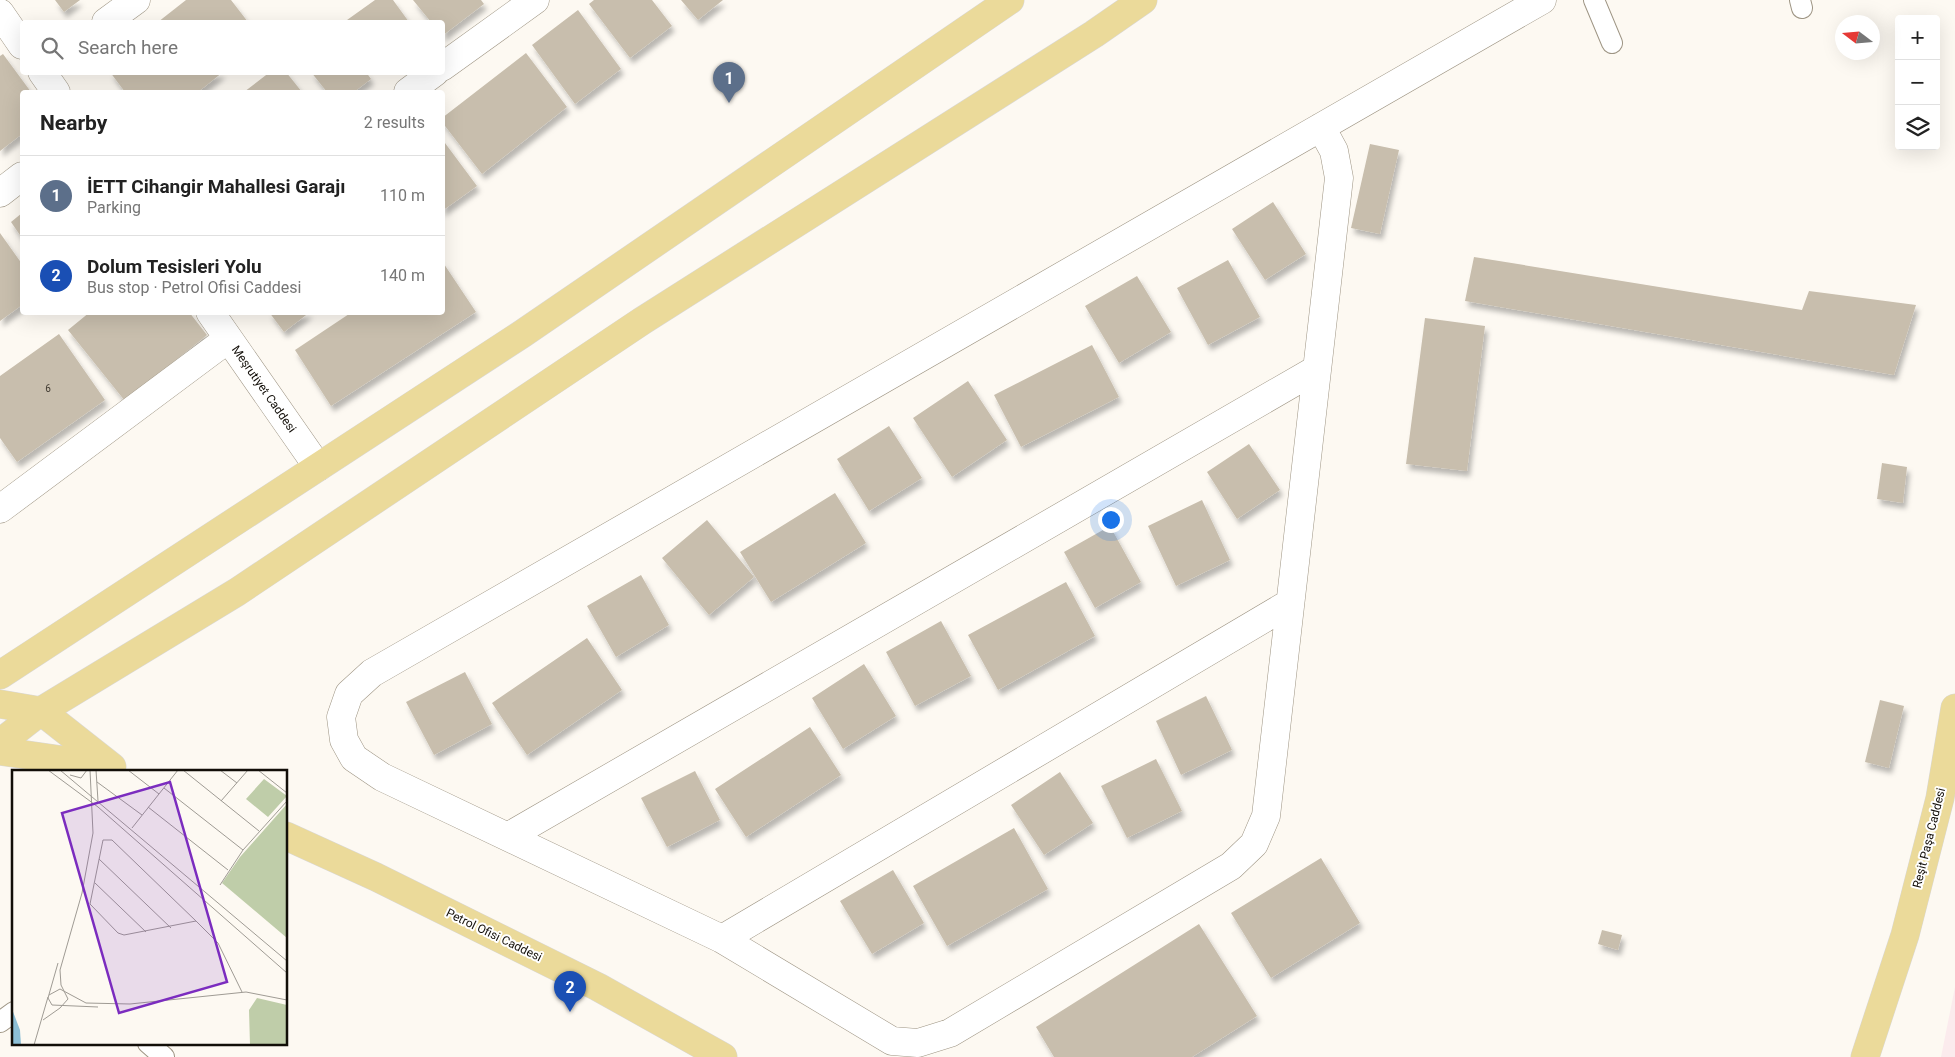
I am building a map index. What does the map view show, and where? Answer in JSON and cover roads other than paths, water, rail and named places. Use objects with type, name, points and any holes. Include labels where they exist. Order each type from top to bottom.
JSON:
[{"type":"main road","points":[[0,675],[522,334],[1010,0]]},
{"type":"main road","points":[[0,743],[40,711],[237,592],[642,321],[1094,34],[1143,0]]},
{"type":"main road","points":[[0,704],[40,711],[117,769]]},
{"type":"main road","name":"Reşit Paşa Caddesi","points":[[1880,1057],[1904,938],[1940,798],[1955,708]]},
{"type":"main road","points":[[0,751],[117,769]]},
{"type":"main road","name":"Petrol Ofisi Caddesi","points":[[288,837],[376,877],[598,987],[723,1057]]},
{"type":"main road","name":"Reşit Paşa Caddesi","points":[[1865,1057],[1904,938]]},
{"type":"street","points":[[109,20],[136,0]]},
{"type":"street","points":[[445,65],[536,0]]},
{"type":"street","points":[[1321,127],[1334,151],[1339,178],[1266,816],[1254,844],[1231,866],[950,1034],[918,1043],[892,1041],[722,939],[382,777],[354,758],[344,740],[341,717],[350,694],[372,673],[1321,127],[1542,0]]},
{"type":"street","points":[[0,14],[20,42]]},
{"type":"street","points":[[44,75],[55,90]]},
{"type":"street","points":[[411,90],[431,75]]},
{"type":"street","points":[[0,192],[20,177]]},
{"type":"street","name":"Meşrutiyet Caddesi","points":[[212,315],[318,466]]},
{"type":"street","points":[[0,509],[228,339]]},
{"type":"street","points":[[509,836],[1317,369]]},
{"type":"street","points":[[722,939],[1290,603]]},
{"type":"lane","points":[[1594,0],[1612,43]]},
{"type":"lane","points":[[0,1022],[12,1013]]},
{"type":"lane","points":[[149,1044],[164,1057]]},
{"type":"place","name":"İETT Cihangir Mahallesi Garajı","points":[[729,103]]},
{"type":"place","name":"Dolum Tesisleri Yolu","points":[[570,1012]]}]
